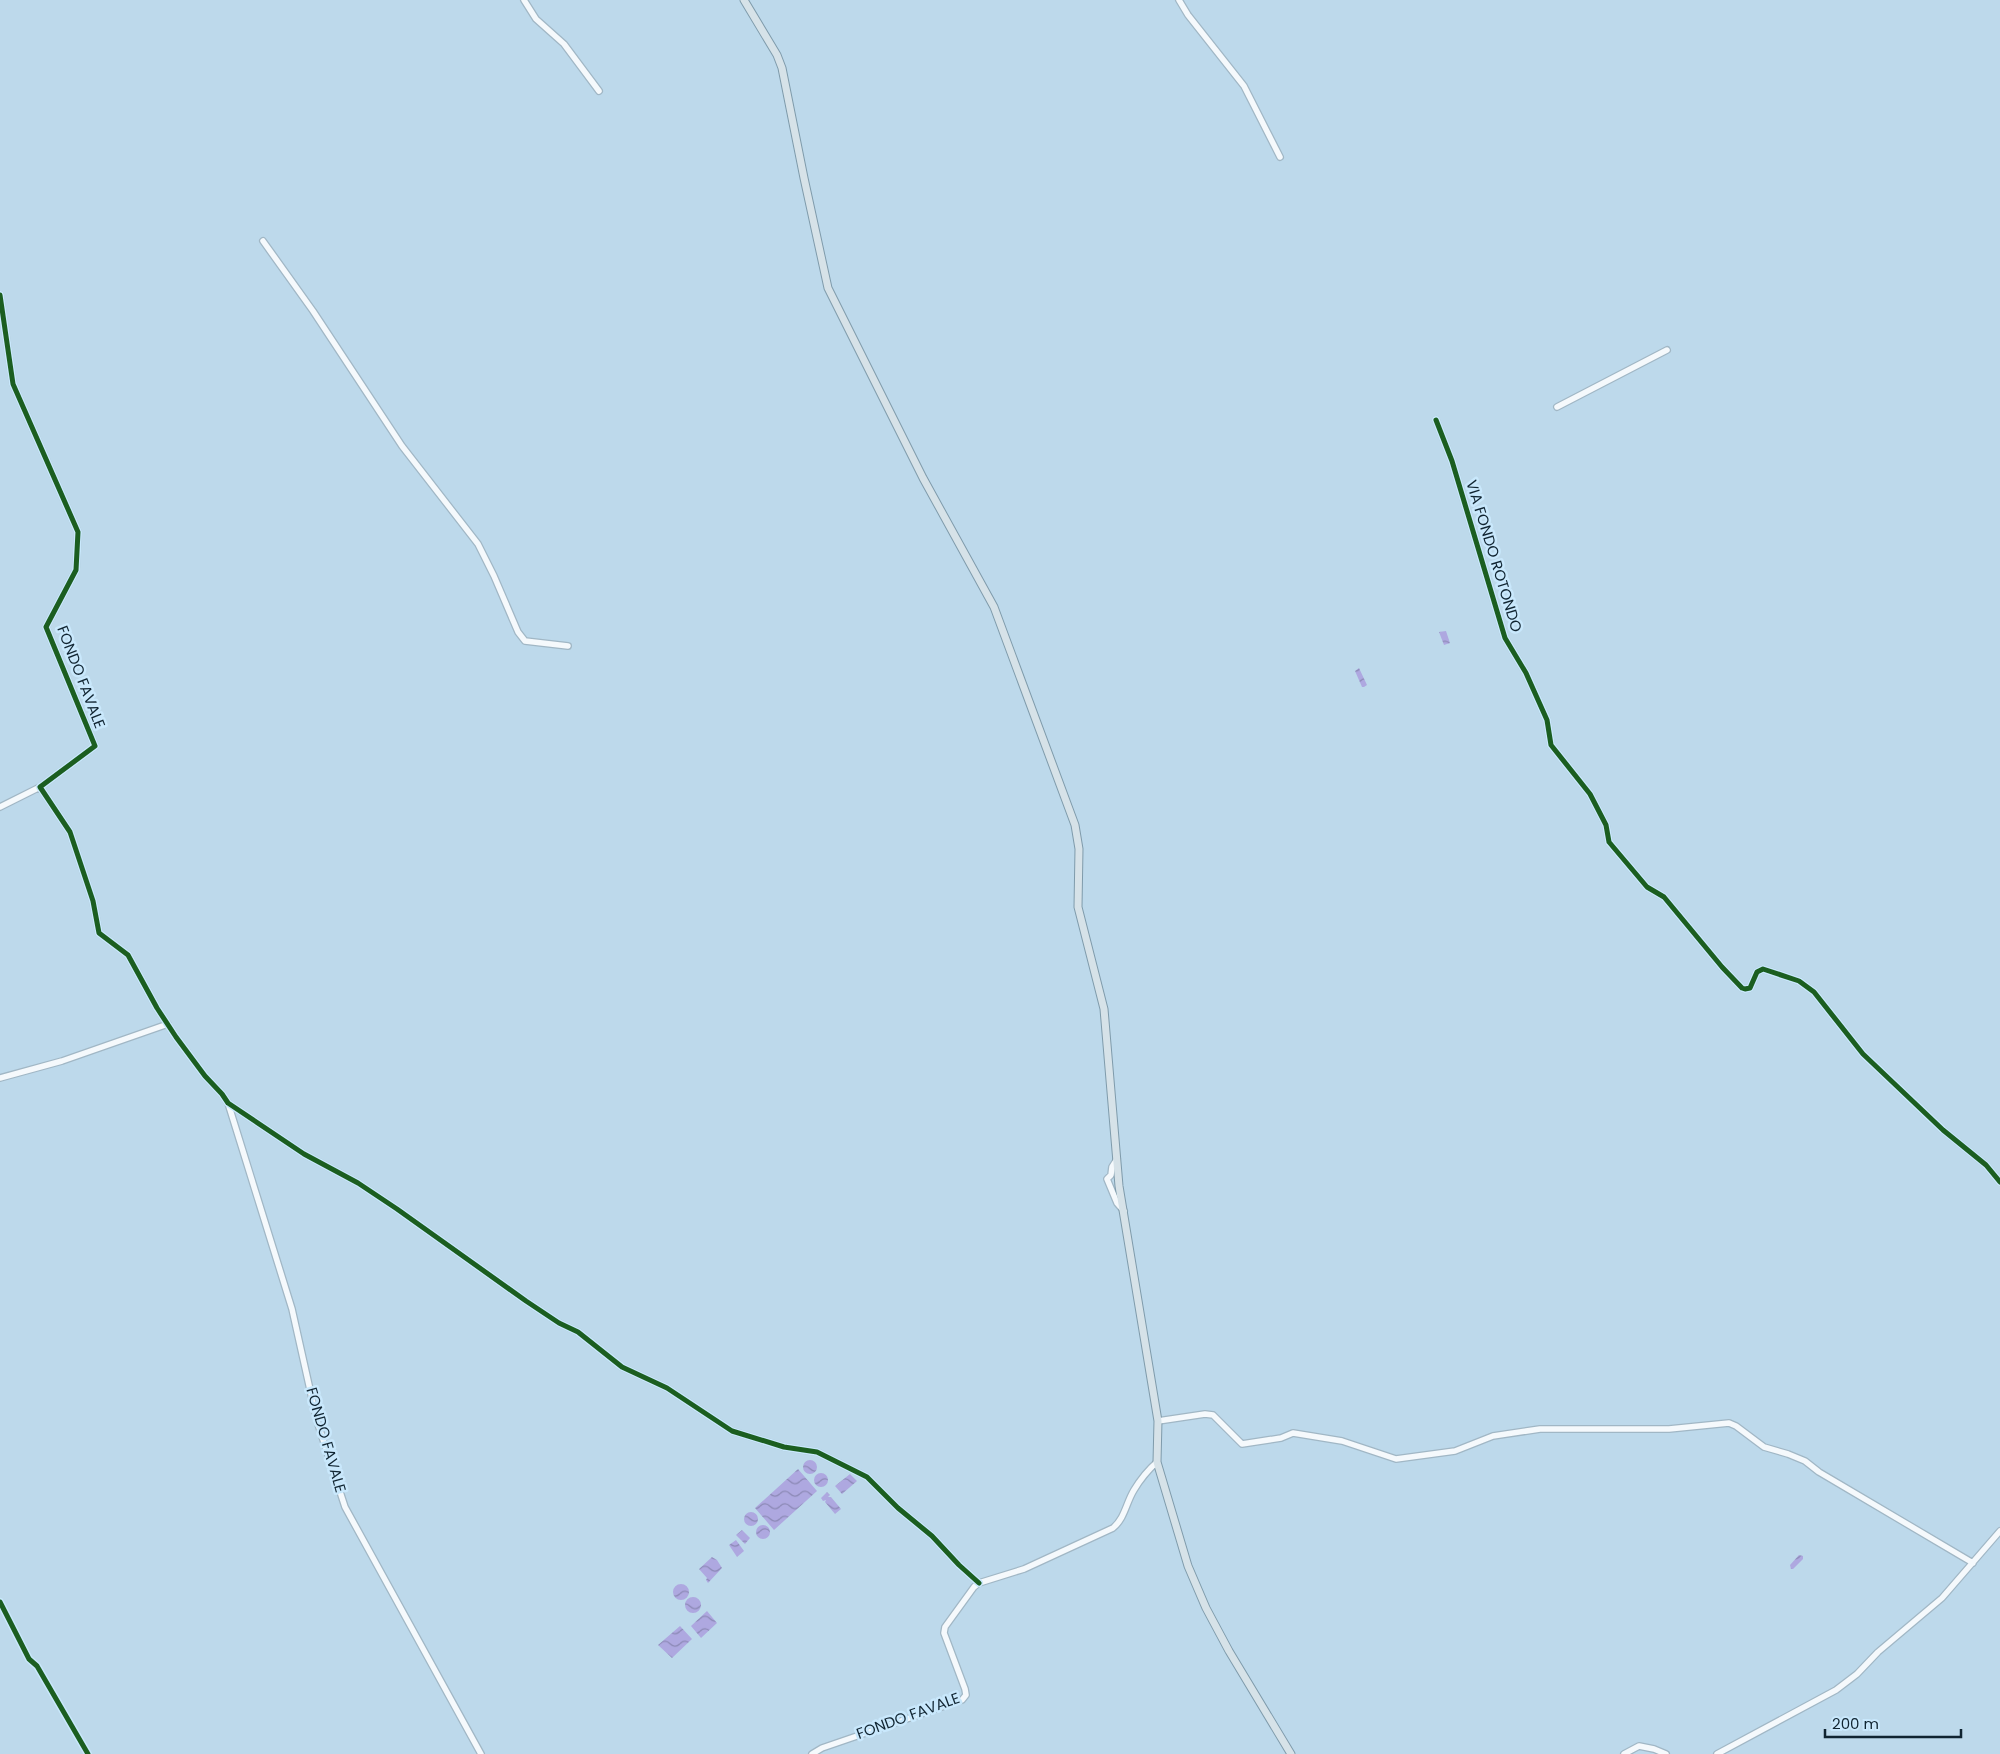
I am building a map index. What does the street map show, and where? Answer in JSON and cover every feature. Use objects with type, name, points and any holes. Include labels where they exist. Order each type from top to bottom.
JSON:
[{"type":"main road","points":[[744,0],[777,55],[782,68],[831,295],[923,478],[994,607],[1075,825],[1079,849],[1078,907],[1104,1009],[1117,1159],[1158,1421],[1157,1462],[1188,1566],[1206,1608],[1229,1651],[1291,1754]]},
{"type":"street","points":[[524,0],[536,19],[564,44],[600,91]]},
{"type":"street","points":[[1179,0],[1188,15],[1244,86],[1280,157]]},
{"type":"street","points":[[262,241],[313,311],[402,446],[478,544],[518,632],[525,642],[568,646]]},
{"type":"street","name":"FONDO FAVALE","points":[[0,295],[13,384],[78,532],[76,570],[46,627],[95,746],[40,787]]},
{"type":"street","points":[[1557,407],[1667,350]]},
{"type":"street","name":"VIA FONDO ROTONDO","points":[[1436,420],[1452,461],[1505,638],[1526,672],[1546,720],[1551,745],[1590,794],[1606,826],[1610,842],[1648,887],[1664,897],[1722,968],[1742,988],[1745,990],[1750,988],[1757,972],[1763,969],[1805,984],[1814,992],[1863,1054],[1943,1130],[1986,1165],[2000,1182]]},
{"type":"street","points":[[0,807],[40,787],[70,832],[93,901],[99,933],[128,955],[168,1024],[205,1076],[228,1103],[304,1154],[358,1183],[397,1209],[559,1324],[578,1332],[622,1367],[660,1384],[732,1431],[784,1447],[817,1452],[867,1477],[898,1508],[932,1536],[958,1565],[979,1583],[1024,1569],[1113,1528],[1120,1522],[1134,1490],[1149,1469],[1157,1462]]},
{"type":"street","points":[[0,1078],[62,1061],[168,1024]]},
{"type":"street","name":"FONDO FAVALE","points":[[228,1103],[292,1309],[317,1421],[345,1507],[481,1754]]},
{"type":"street","points":[[1117,1159],[1112,1167],[1111,1175],[1107,1179],[1117,1203],[1124,1211]]},
{"type":"street","points":[[1158,1421],[1205,1414],[1213,1415],[1242,1444],[1281,1438],[1293,1433],[1342,1441],[1396,1459],[1456,1451],[1493,1436],[1540,1429],[1669,1429],[1729,1423],[1764,1447],[1805,1461],[1819,1472],[1973,1563]]},
{"type":"street","points":[[1717,1754],[1836,1690],[1942,1598],[2000,1532]]},
{"type":"street","name":"FONDO FAVALE","points":[[812,1754],[822,1748],[962,1700],[966,1695],[965,1688],[944,1633],[945,1627],[979,1583]]},
{"type":"street","points":[[1624,1754],[1639,1746],[1666,1754]]},
{"type":"water","points":[[1446,631],[1450,643],[1444,645],[1439,632]]},
{"type":"water","points":[[1359,668],[1367,685],[1364,687],[1362,687],[1355,671]]},
{"type":"water","points":[[807,1460],[813,1460],[817,1467],[813,1474],[807,1474],[803,1470],[803,1464]]},
{"type":"water","points":[[798,1469],[817,1491],[774,1530],[755,1508]]},
{"type":"water","points":[[818,1473],[824,1473],[828,1480],[824,1487],[818,1487],[814,1483],[814,1477]]},
{"type":"water","points":[[850,1474],[857,1481],[842,1494],[835,1486]]},
{"type":"water","points":[[827,1492],[830,1495],[828,1497],[831,1497],[841,1509],[835,1514],[825,1502],[826,1500],[823,1501],[821,1498]]},
{"type":"water","points":[[748,1512],[754,1512],[758,1519],[754,1526],[748,1526],[744,1522],[744,1516]]},
{"type":"water","points":[[760,1525],[766,1525],[770,1532],[766,1539],[760,1539],[756,1535],[756,1529]]},
{"type":"water","points":[[742,1530],[750,1538],[745,1544],[736,1535]]},
{"type":"water","points":[[736,1540],[744,1551],[737,1557],[729,1545]]},
{"type":"water","points":[[1799,1555],[1803,1556],[1803,1559],[1791,1569],[1790,1565]]},
{"type":"water","points":[[712,1557],[717,1560],[722,1568],[708,1583],[707,1578],[699,1569]]},
{"type":"water","points":[[681,1584],[689,1592],[681,1600],[673,1592]]},
{"type":"water","points":[[693,1597],[701,1605],[693,1613],[685,1605]]},
{"type":"water","points":[[707,1611],[717,1623],[701,1638],[691,1626]]},
{"type":"water","points":[[680,1626],[692,1639],[672,1658],[658,1645]]},
{"type":"cycle path","points":[[0,295],[13,384],[78,532],[76,570],[46,627],[95,746],[40,787],[70,832],[93,901],[99,933],[128,955],[157,1008],[205,1076],[228,1103],[304,1154],[358,1183],[397,1209],[526,1301],[559,1323],[578,1332],[622,1367],[667,1388],[732,1431],[784,1447],[817,1452],[867,1477],[898,1508],[932,1536],[979,1583]]},
{"type":"cycle path","points":[[1436,420],[1452,461],[1505,638],[1526,673],[1547,720],[1551,745],[1590,794],[1606,825],[1609,842],[1647,887],[1664,897],[1722,967],[1742,988],[1750,988],[1757,972],[1763,969],[1799,981],[1814,992],[1863,1054],[1943,1130],[1986,1165],[2000,1182]]},
{"type":"cycle path","points":[[0,1602],[29,1659],[37,1666],[88,1754]]}]
